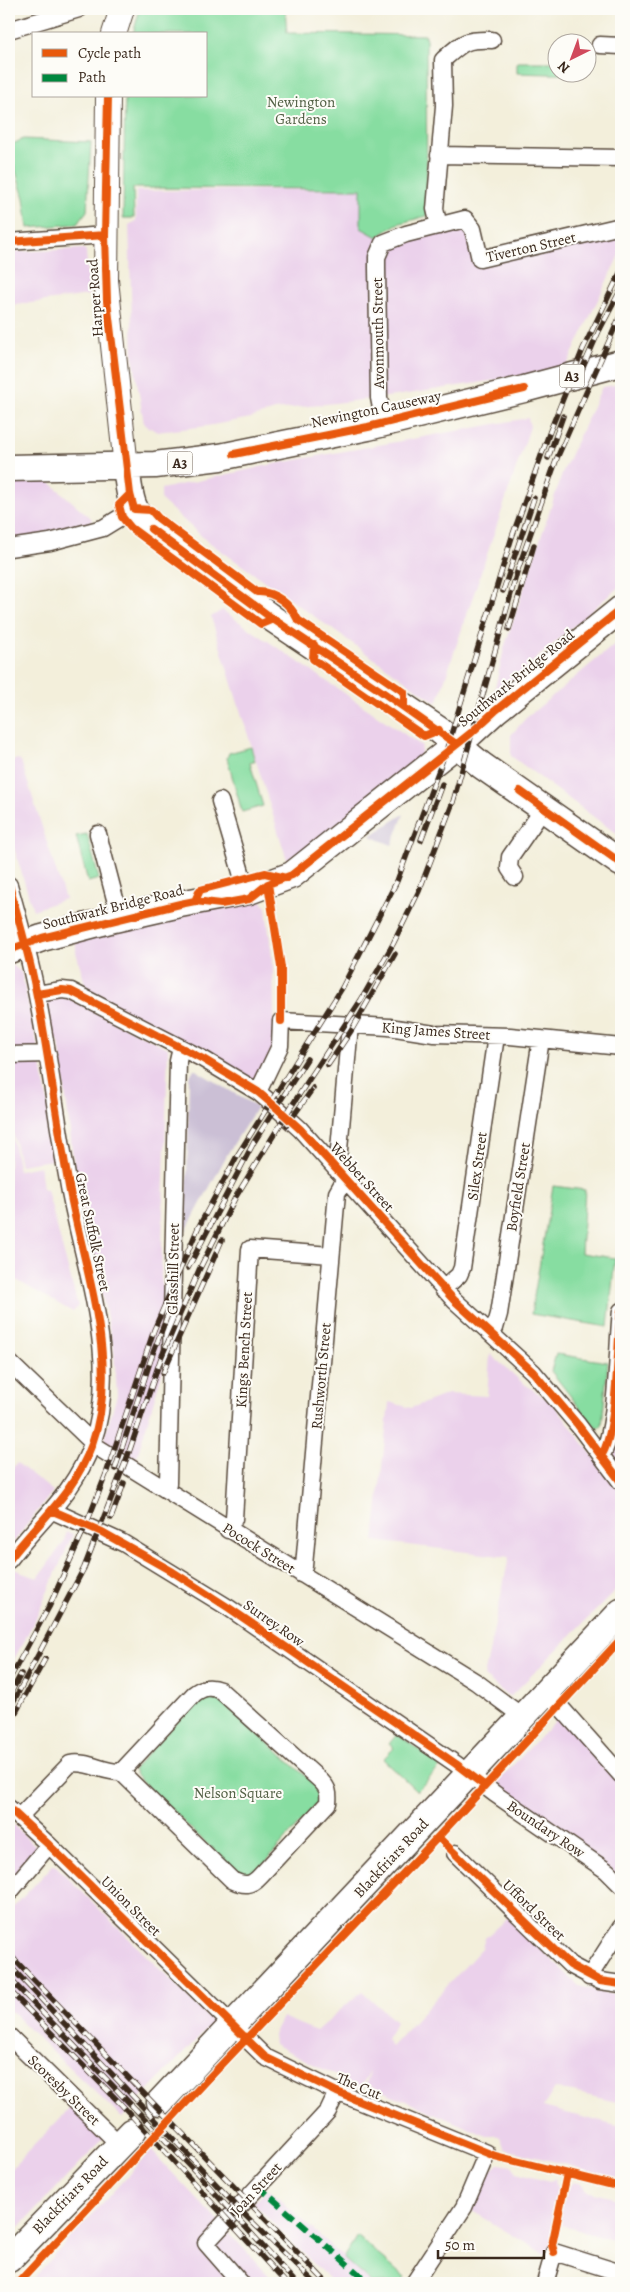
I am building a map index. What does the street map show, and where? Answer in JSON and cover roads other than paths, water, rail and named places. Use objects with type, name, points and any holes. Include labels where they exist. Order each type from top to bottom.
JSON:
[{"type":"main road","points":[[115,32],[122,9]]},
{"type":"main road","name":"Harper Road","points":[[108,98],[105,235],[107,301],[126,467]]},
{"type":"main road","name":"Newington Causeway","points":[[126,467],[164,465],[220,457],[384,423],[621,363]]},
{"type":"main road","points":[[126,467],[134,509],[143,522],[189,558],[456,744],[481,765],[621,863]]},
{"type":"main road","name":"A3","points":[[9,468],[126,467]]},
{"type":"main road","name":"Southwark Bridge Road","points":[[17,947],[120,918],[249,891],[286,878],[299,871],[621,609]]},
{"type":"main road","name":"Blackfriars Road","points":[[160,2102],[621,1612]]},
{"type":"main road","name":"Blackfriars Road","points":[[9,2259],[126,2138]]},
{"type":"street","points":[[9,30],[79,9]]},
{"type":"street","points":[[439,226],[435,208],[444,106],[444,60],[456,49],[471,40],[492,40]]},
{"type":"street","points":[[600,45],[621,46]]},
{"type":"street","points":[[439,155],[621,158]]},
{"type":"street","name":"Tiverton Street","points":[[383,243],[406,234],[465,219],[473,229],[480,259],[621,226]]},
{"type":"street","points":[[9,242],[105,235]]},
{"type":"street","name":"Avonmouth Street","points":[[383,243],[377,257],[379,398],[384,423]]},
{"type":"street","points":[[9,548],[50,542],[103,528],[134,509]]},
{"type":"street","points":[[220,801],[243,879],[249,891]]},
{"type":"street","points":[[515,877],[509,868],[510,857],[544,808]]},
{"type":"street","points":[[98,834],[120,918]]},
{"type":"street","name":"Great Suffolk Street","points":[[9,885],[17,947],[37,994],[71,1202],[102,1346],[103,1388],[101,1409],[92,1443],[80,1473],[53,1511],[12,1549]]},
{"type":"street","name":"Webber Street","points":[[37,994],[62,990],[71,992],[181,1048],[258,1092],[300,1129],[443,1289],[519,1357],[545,1385],[621,1482]]},
{"type":"street","name":"King James Street","points":[[258,1092],[273,1065],[280,1046],[281,1020],[389,1027],[434,1034],[541,1038],[621,1047]]},
{"type":"street","name":"Rushworth Street","points":[[300,1574],[304,1566],[340,1173],[338,1161],[350,1025]]},
{"type":"street","name":"Silex Street","points":[[443,1289],[459,1275],[462,1268],[496,1036]]},
{"type":"street","name":"Boyfield Street","points":[[491,1333],[495,1328],[499,1314],[541,1038]]},
{"type":"street","name":"Glasshill Street","points":[[166,1490],[168,1484],[178,1061],[181,1048]]},
{"type":"street","points":[[9,1055],[48,1054]]},
{"type":"street","name":"Kings Bench Street","points":[[228,1530],[234,1519],[250,1249],[331,1255]]},
{"type":"street","points":[[601,1456],[607,1446],[617,1416],[621,1310]]},
{"type":"street","name":"Pocock Street","points":[[9,1362],[92,1443],[228,1530],[476,1682],[523,1717]]},
{"type":"street","name":"Surrey Row","points":[[53,1511],[102,1532],[180,1576],[470,1774]]},
{"type":"street","points":[[14,1813],[70,1764],[81,1763],[114,1772],[121,1772],[232,1880],[247,1885],[255,1882],[328,1802],[329,1794],[326,1786],[321,1781],[220,1690],[213,1687],[199,1690],[194,1694],[121,1772]]},
{"type":"street","points":[[546,1692],[621,1775]]},
{"type":"street","name":"Boundary Row","points":[[470,1774],[495,1794],[607,1871],[621,1885]]},
{"type":"street","name":"Union Street","points":[[14,1813],[49,1845],[231,2026]]},
{"type":"street","points":[[9,1893],[49,1845]]},
{"type":"street","name":"Ufford Street","points":[[455,1853],[570,1965],[589,1977],[611,1984],[621,1984]]},
{"type":"street","points":[[589,1977],[621,1927]]},
{"type":"street","name":"The Cut","points":[[231,2026],[265,2057],[337,2092],[487,2153],[464,2207],[414,2283]]},
{"type":"street","name":"Scoresby Street","points":[[9,2036],[126,2138]]},
{"type":"street","name":"Joan Street","points":[[241,2283],[206,2243],[328,2111],[337,2092]]},
{"type":"street","points":[[545,2283],[554,2252],[621,2273]]},
{"type":"tunnel","points":[[132,2132],[160,2102]]},
{"type":"railway","points":[[9,1680],[49,1607],[86,1525],[106,1474],[154,1330],[198,1228],[237,1156],[342,988],[397,881],[446,751],[512,537],[550,431],[583,349],[621,271]]},
{"type":"railway","points":[[577,381],[599,331],[621,289]]},
{"type":"railway","points":[[9,1710],[84,1568],[128,1455],[161,1358],[199,1270],[235,1198],[291,1107],[361,1000],[393,944],[419,891],[453,802],[517,572],[557,458],[621,314]]},
{"type":"railway","points":[[548,458],[563,416]]},
{"type":"railway","points":[[503,591],[534,498]]},
{"type":"railway","points":[[509,629],[534,545]]},
{"type":"railway","points":[[421,840],[442,784]]},
{"type":"railway","points":[[328,1065],[351,1031],[395,954]]},
{"type":"railway","points":[[188,1268],[254,1142],[307,1059]]},
{"type":"railway","points":[[287,1125],[313,1088]]},
{"type":"railway","points":[[163,1373],[222,1240]]},
{"type":"railway","points":[[115,1469],[153,1353],[170,1309]]},
{"type":"railway","points":[[111,1518],[124,1483]]},
{"type":"railway","points":[[9,1725],[45,1659]]},
{"type":"railway","points":[[9,1696],[21,1674]]},
{"type":"railway","points":[[9,1954],[327,2283]]},
{"type":"railway","points":[[9,1965],[247,2217],[315,2283]]},
{"type":"railway","points":[[9,1978],[195,2171],[296,2283]]},
{"type":"railway","points":[[9,1990],[120,2103],[286,2283]]},
{"type":"park label","name":"Newington Gardens","points":[[301,110]]},
{"type":"park label","name":"Nelson Square","points":[[238,1793]]}]
